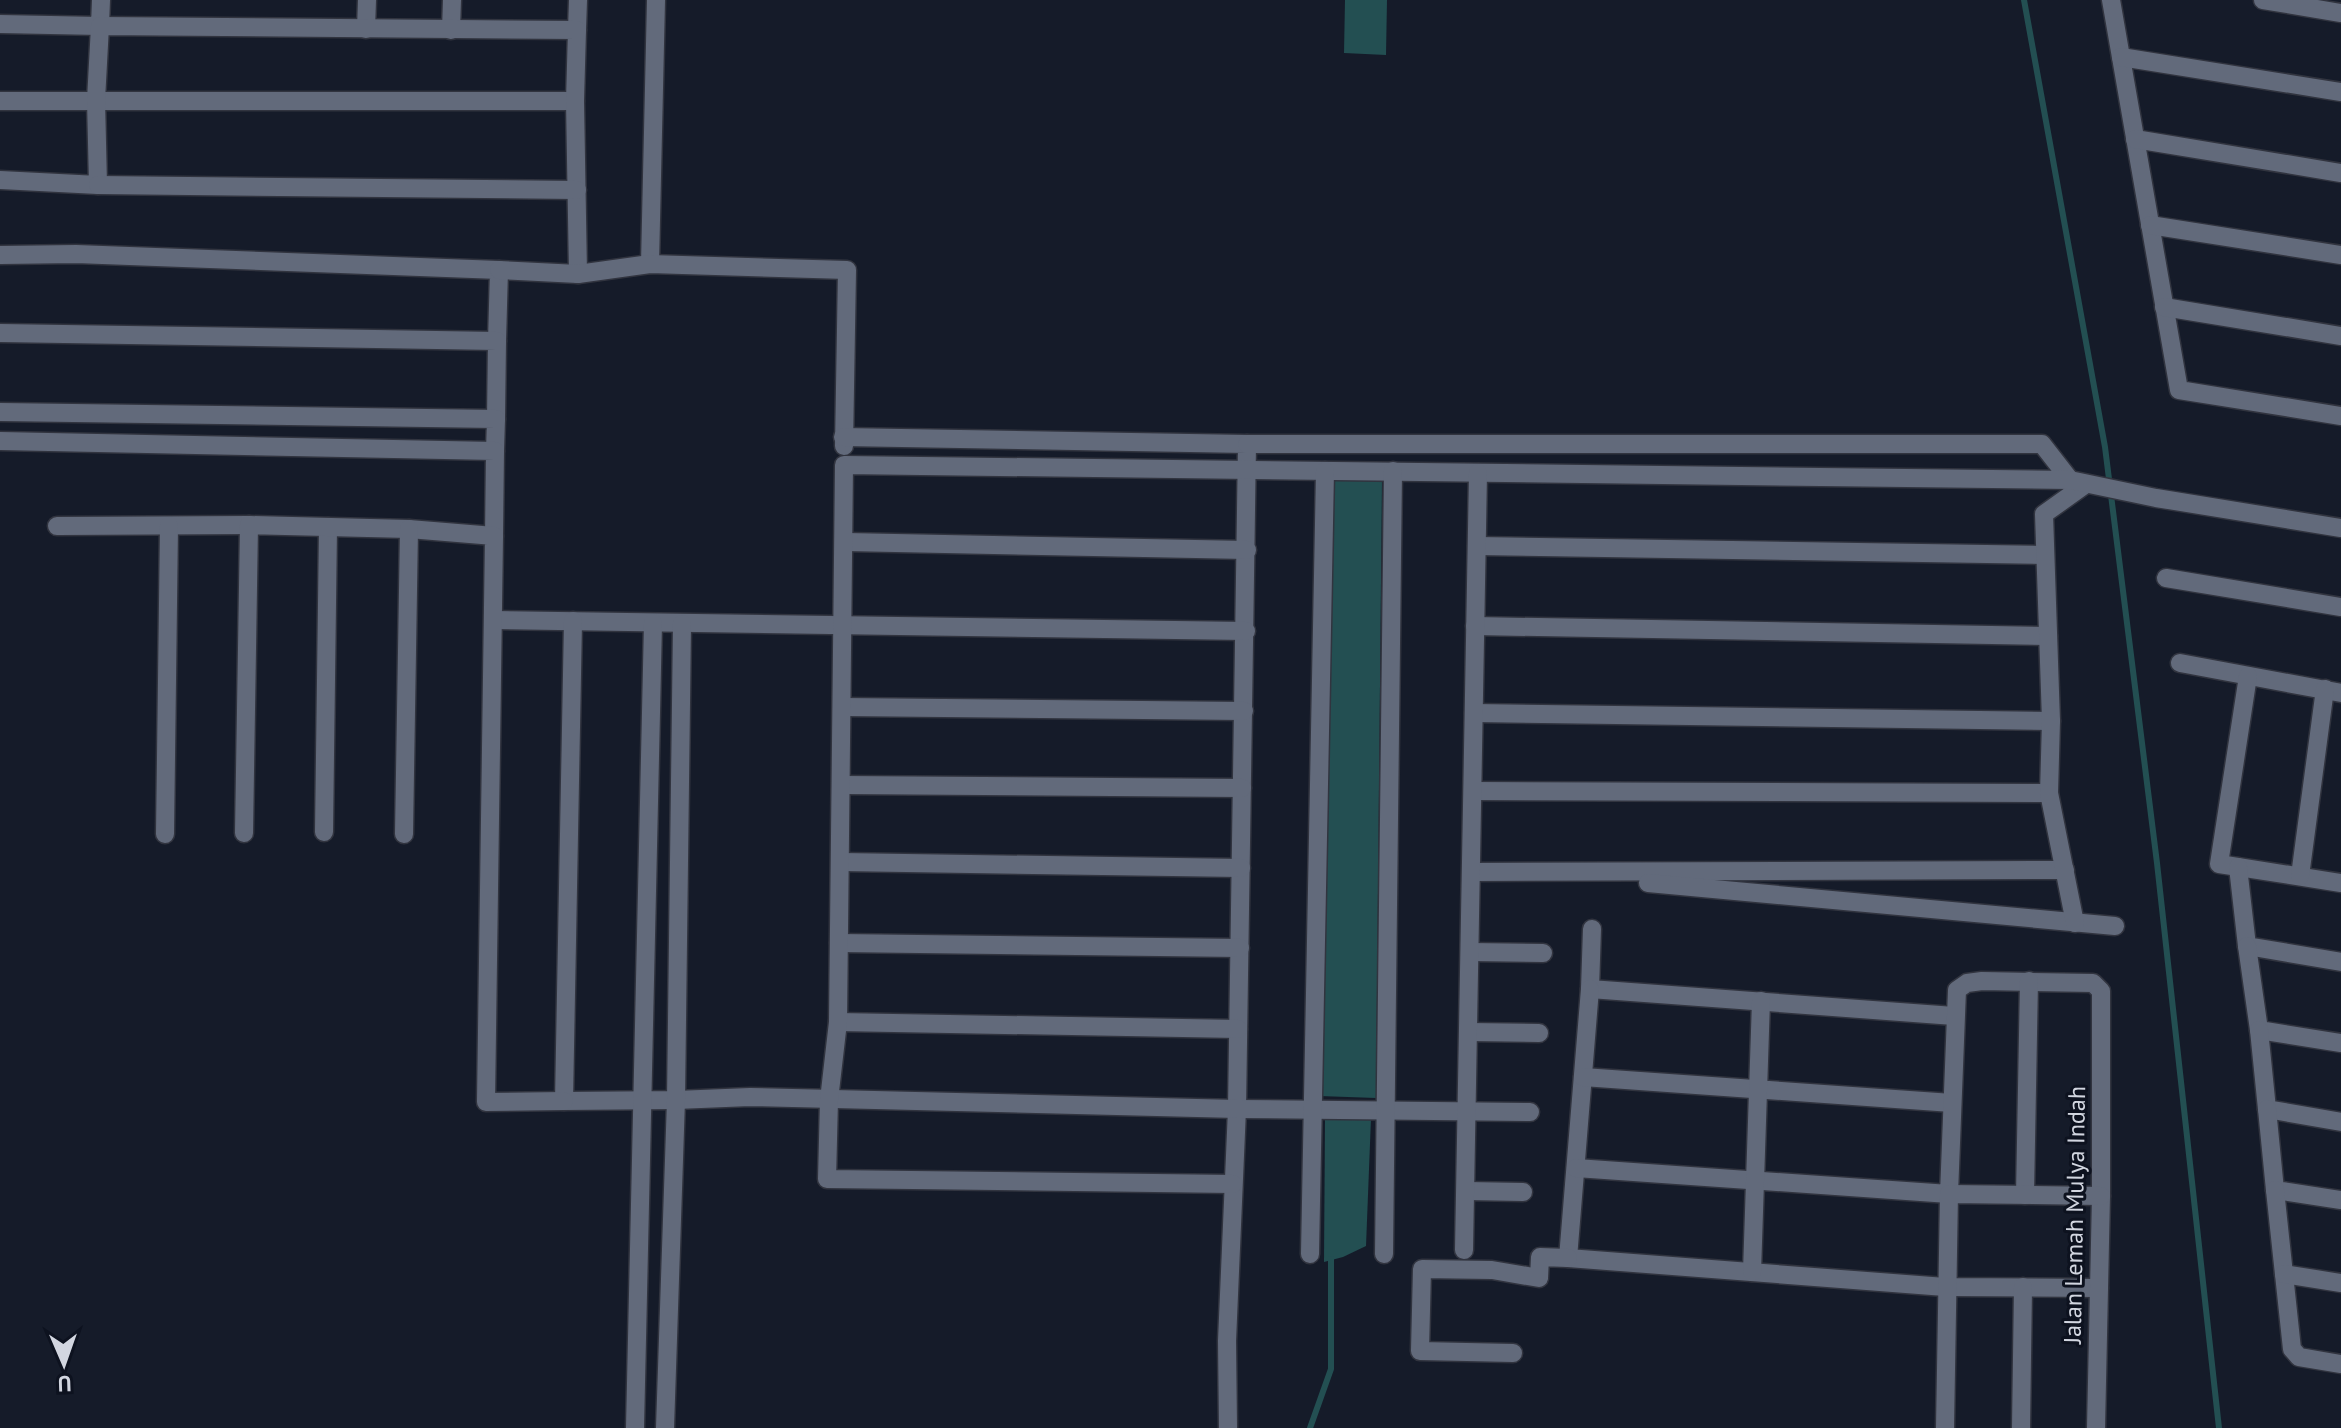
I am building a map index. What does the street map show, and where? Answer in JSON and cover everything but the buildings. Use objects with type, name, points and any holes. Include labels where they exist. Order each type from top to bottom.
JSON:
[{"type":"street","points":[[98,185],[96,100],[101,0]]},
{"type":"street","points":[[366,29],[367,0]]},
{"type":"street","points":[[451,30],[452,0]]},
{"type":"street","points":[[578,0],[575,101],[578,274]]},
{"type":"street","points":[[650,264],[656,0]]},
{"type":"street","points":[[2111,0],[2179,390],[2341,416]]},
{"type":"street","points":[[2263,0],[2341,13]]},
{"type":"street","points":[[0,24],[577,30]]},
{"type":"street","points":[[2121,57],[2341,92]]},
{"type":"street","points":[[0,101],[575,101]]},
{"type":"street","points":[[2135,139],[2341,173]]},
{"type":"street","points":[[0,180],[98,185],[577,190]]},
{"type":"street","points":[[2150,225],[2341,255]]},
{"type":"street","points":[[0,255],[76,254],[578,274],[650,264],[847,270],[838,1022],[829,1100],[827,1179],[1233,1184]]},
{"type":"street","points":[[499,270],[486,1102],[750,1097],[1237,1109],[1530,1112]]},
{"type":"street","points":[[2164,307],[2341,336]]},
{"type":"street","points":[[0,333],[497,341]]},
{"type":"street","points":[[0,412],[496,419]]},
{"type":"street","points":[[843,437],[1247,444],[2042,444],[2084,483]]},
{"type":"street","points":[[0,441],[495,451]]},
{"type":"street","points":[[1228,1428],[1227,1341],[1237,1109],[1247,444]]},
{"type":"street","points":[[844,465],[2084,483],[2341,528]]},
{"type":"street","points":[[1310,1254],[1325,471]]},
{"type":"street","points":[[1384,1254],[1393,471]]},
{"type":"street","points":[[1464,1250],[1478,473]]},
{"type":"street","points":[[2075,923],[2049,793],[2051,721],[2044,514],[2084,483]]},
{"type":"street","points":[[57,526],[249,525],[409,529],[494,536]]},
{"type":"street","points":[[244,833],[249,525]]},
{"type":"street","points":[[165,834],[169,526]]},
{"type":"street","points":[[324,832],[328,527]]},
{"type":"street","points":[[404,834],[409,529]]},
{"type":"street","points":[[846,542],[1247,550]]},
{"type":"street","points":[[1477,546],[2045,555]]},
{"type":"street","points":[[2166,578],[2341,607]]},
{"type":"street","points":[[494,620],[1246,631]]},
{"type":"street","points":[[564,1101],[573,621]]},
{"type":"street","points":[[635,1428],[653,623]]},
{"type":"street","points":[[665,1428],[676,1100],[682,624]]},
{"type":"street","points":[[1475,626],[2048,636]]},
{"type":"street","points":[[2180,663],[2333,691],[2300,876]]},
{"type":"street","points":[[2248,676],[2219,864],[2341,883]]},
{"type":"street","points":[[843,707],[1244,711]]},
{"type":"street","points":[[1474,713],[2051,721]]},
{"type":"street","points":[[842,785],[1242,788]]},
{"type":"street","points":[[1473,791],[2049,793]]},
{"type":"street","points":[[841,862],[1241,868]]},
{"type":"street","points":[[2238,867],[2259,1030],[2292,1349],[2299,1357],[2341,1364]]},
{"type":"street","points":[[1472,872],[2065,870]]},
{"type":"street","points":[[1543,873],[2115,926]]},
{"type":"street","points":[[1568,1258],[1592,929]]},
{"type":"street","points":[[839,943],[1240,948]]},
{"type":"street","points":[[2247,946],[2341,962]]},
{"type":"street","points":[[1470,952],[1543,953]]},
{"type":"street","points":[[1945,1428],[1945,1287],[1954,1016],[1957,990],[1967,983],[2029,981],[2025,1195]]},
{"type":"street","name":"Jalan Lemah Mulya Indah","points":[[2029,981],[2093,983],[2101,991],[2096,1428]]},
{"type":"street","points":[[1590,989],[1954,1016]]},
{"type":"street","points":[[1752,1272],[1761,1001]]},
{"type":"street","points":[[838,1022],[1238,1029]]},
{"type":"street","points":[[2259,1030],[2341,1043]]},
{"type":"street","points":[[1469,1032],[1539,1033]]},
{"type":"street","points":[[1583,1077],[1952,1103]]},
{"type":"street","points":[[2267,1109],[2341,1122]]},
{"type":"street","points":[[1576,1168],[1949,1194],[2101,1196]]},
{"type":"street","points":[[2275,1190],[2341,1200]]},
{"type":"street","points":[[1467,1191],[1523,1192]]},
{"type":"street","points":[[1513,1353],[1420,1351],[1422,1269],[1492,1270],[1539,1278],[1540,1257],[1945,1287],[2099,1288]]},
{"type":"street","points":[[2284,1274],[2341,1283]]},
{"type":"street","points":[[2021,1428],[2023,1287]]},
{"type":"shaded area","points":[[1345,0],[1387,0],[1386,55],[1344,53]]},
{"type":"shaded area","points":[[1332,477],[1382,478],[1376,1098],[1319,1096]]},
{"type":"shaded area","points":[[1371,1118],[1366,1246],[1324,1262],[1325,1119]]},
{"type":"waterway","points":[[2024,0],[2105,447],[2157,863],[2219,1428]]},
{"type":"waterway","points":[[1310,1428],[1331,1369],[1331,1259]]}]
